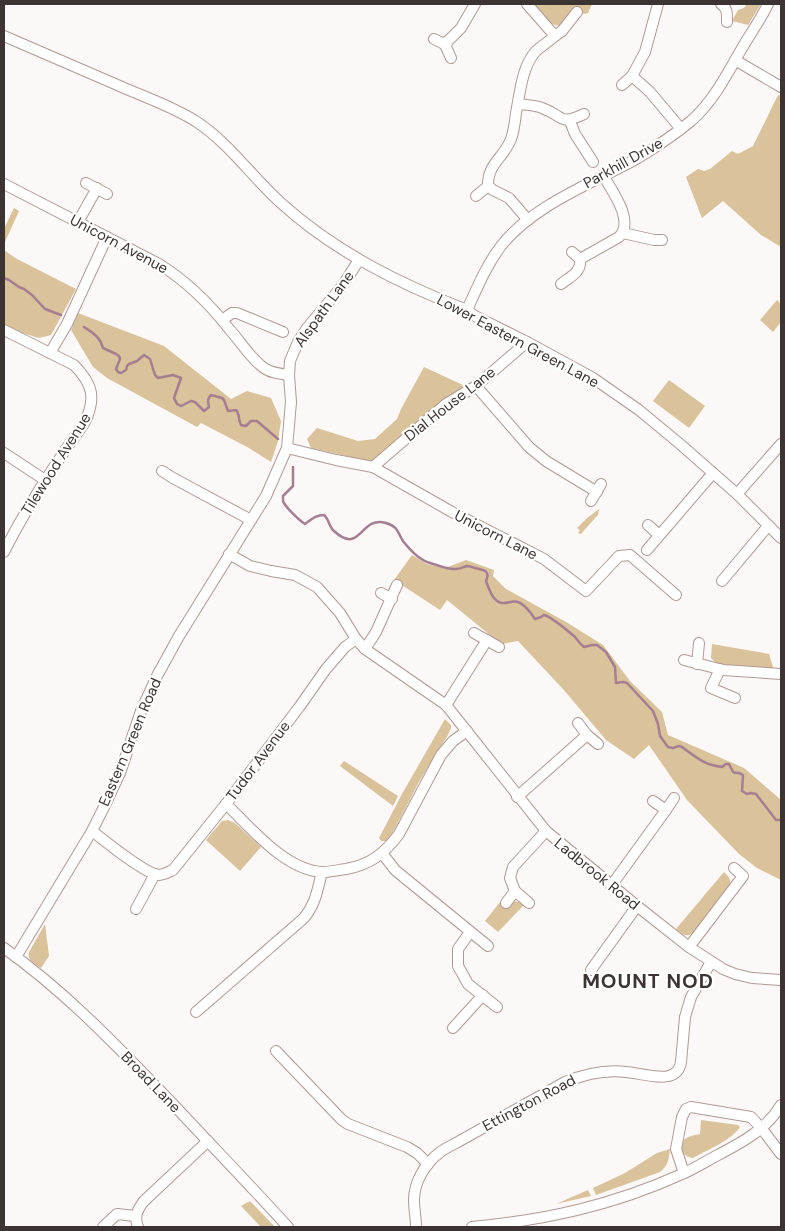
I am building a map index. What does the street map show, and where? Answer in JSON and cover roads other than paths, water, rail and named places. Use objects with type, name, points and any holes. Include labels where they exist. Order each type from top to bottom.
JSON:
[{"type":"street","points":[[451,58],[446,47],[447,42],[461,28],[475,4]]},
{"type":"street","points":[[527,4],[554,36]]},
{"type":"street","points":[[622,85],[632,76],[645,52],[658,4]]},
{"type":"street","points":[[722,4],[731,6],[736,4]]},
{"type":"street","points":[[722,4],[726,8],[727,22]]},
{"type":"street","name":"Parkhill Drive","points":[[467,310],[483,275],[499,250],[528,220],[563,197],[656,146],[681,129],[698,114],[735,60],[768,4]]},
{"type":"street","points":[[488,186],[490,169],[502,156],[511,139],[523,78],[531,59],[535,52],[562,31],[577,12]]},
{"type":"street","points":[[4,36],[167,106],[197,122],[221,141],[280,202],[313,231],[359,260]]},
{"type":"street","points":[[434,39],[442,43],[447,42]]},
{"type":"street","points":[[735,60],[781,87]]},
{"type":"street","points":[[632,76],[650,92],[681,129]]},
{"type":"street","points":[[518,104],[540,107],[564,120],[570,121],[584,114]]},
{"type":"street","points":[[570,121],[574,134],[594,162]]},
{"type":"street","points":[[561,284],[579,270],[581,266],[576,255],[619,237],[623,233],[624,216],[603,175]]},
{"type":"street","points":[[86,182],[106,194]]},
{"type":"street","name":"Unicorn Avenue","points":[[4,184],[172,272],[203,298],[263,368],[272,372],[290,375]]},
{"type":"street","points":[[476,196],[488,186]]},
{"type":"street","points":[[488,186],[509,198],[528,220]]},
{"type":"street","points":[[78,222],[97,188]]},
{"type":"street","points":[[623,233],[662,240]]},
{"type":"street","points":[[50,353],[69,320],[107,237]]},
{"type":"street","name":"Lower Eastern Green Lane","points":[[359,260],[467,310],[593,378],[639,410],[680,444],[737,494],[781,538]]},
{"type":"street","name":"Alspath Lane","points":[[285,452],[292,402],[290,361],[298,342],[307,328],[343,286],[359,260]]},
{"type":"street","points":[[222,320],[237,313],[283,332]]},
{"type":"street","name":"Tilewood Avenue","points":[[4,330],[74,365],[89,383],[92,393],[90,412],[85,422],[45,480],[4,552]]},
{"type":"street","name":"Dial House Lane","points":[[373,466],[446,404],[476,386],[527,342]]},
{"type":"street","points":[[476,386],[534,451],[546,461],[597,492]]},
{"type":"street","points":[[737,494],[781,444]]},
{"type":"street","name":"Unicorn Lane","points":[[285,452],[373,466],[452,512],[544,559],[586,591],[619,556],[630,555],[676,595]]},
{"type":"street","name":"Eastern Green Road","points":[[16,957],[92,831],[120,773],[141,711],[157,676],[179,636],[266,496],[285,452]]},
{"type":"street","points":[[4,453],[45,480]]},
{"type":"street","points":[[162,470],[173,478],[251,520]]},
{"type":"street","points":[[647,550],[713,473]]},
{"type":"street","points":[[648,525],[659,535]]},
{"type":"street","points":[[722,580],[735,571],[768,526]]},
{"type":"street","name":"Ladbrook Road","points":[[230,554],[250,566],[271,572],[295,575],[317,587],[340,613],[356,639],[365,649],[449,709],[546,831],[611,886],[711,962],[735,974],[752,978],[781,980]]},
{"type":"street","points":[[365,649],[376,632],[397,585]]},
{"type":"street","points":[[381,593],[392,598]]},
{"type":"street","points":[[474,633],[498,647]]},
{"type":"street","name":"Tudor Avenue","points":[[155,874],[165,874],[173,870],[226,804],[326,669],[345,647],[356,639]]},
{"type":"street","points":[[449,709],[487,640]]},
{"type":"street","points":[[697,664],[699,643]]},
{"type":"street","points":[[684,660],[720,669],[781,674]]},
{"type":"street","points":[[720,669],[711,688],[735,698]]},
{"type":"street","points":[[578,723],[598,744]]},
{"type":"street","points":[[226,804],[287,860],[311,870],[322,872],[360,866],[390,846],[399,834],[441,755],[453,741],[466,731]]},
{"type":"street","points":[[518,797],[588,735]]},
{"type":"street","points":[[611,886],[674,798]]},
{"type":"street","points":[[653,801],[666,810]]},
{"type":"street","points":[[92,831],[148,872],[155,874],[136,909]]},
{"type":"street","points":[[529,903],[515,891],[510,878],[512,867],[546,831]]},
{"type":"street","points":[[382,853],[394,870],[488,946]]},
{"type":"street","points":[[689,946],[743,876],[734,868]]},
{"type":"street","points":[[196,1012],[304,918],[314,902],[322,872]]},
{"type":"street","points":[[506,902],[515,891]]},
{"type":"street","points":[[590,970],[637,906]]},
{"type":"street","points":[[470,932],[458,950],[458,966],[468,984],[497,1007]]},
{"type":"street","name":"Broad Lane","points":[[4,948],[64,995],[99,1027],[288,1227]]},
{"type":"street","name":"Ettington Road","points":[[416,1227],[414,1199],[416,1186],[428,1164],[440,1152],[565,1082],[582,1075],[608,1071],[624,1071],[663,1077],[671,1076],[677,1072],[681,1062],[685,1017],[691,997],[711,962]]},
{"type":"street","points":[[453,1028],[483,996]]},
{"type":"street","points":[[276,1051],[342,1120],[407,1147],[418,1153],[428,1164]]},
{"type":"street","points":[[472,1227],[515,1223],[554,1216],[622,1198],[663,1183],[684,1174],[762,1129],[781,1106]]},
{"type":"street","points":[[684,1174],[676,1150],[682,1117],[686,1109],[691,1108],[751,1117],[781,1154]]},
{"type":"street","points":[[138,1227],[135,1216],[144,1201],[208,1141]]},
{"type":"street","points":[[103,1227],[116,1214],[135,1216]]},
{"type":"waterway","points":[[4,278],[32,295],[45,309],[61,315]]},
{"type":"waterway","points":[[84,327],[98,338],[103,348],[119,356],[120,359],[116,369],[118,372],[121,373],[126,370],[129,364],[137,361],[144,355],[150,359],[155,375],[158,378],[173,375],[181,378],[174,398],[177,404],[181,406],[191,401],[195,402],[204,411],[209,407],[208,399],[211,395],[222,398],[228,411],[236,410],[241,425],[246,426],[251,421],[257,421],[278,439]]},
{"type":"waterway","points":[[293,467],[293,486],[283,496],[283,501],[305,524],[316,517],[324,515],[334,531],[343,538],[350,539],[371,524],[377,522],[386,523],[396,528],[409,548],[426,562],[450,569],[468,566],[485,571],[488,575],[486,581],[496,600],[504,603],[518,602],[535,619],[544,615],[555,621],[584,647],[597,645],[606,652],[615,667],[616,683],[627,683],[653,711],[660,736],[668,747],[682,747],[710,764],[722,767],[729,764],[734,772],[743,775],[742,791],[747,794],[756,794],[776,820],[781,820]]},
{"type":"district","name":"MOUNT NOD","points":[[648,981]]}]
